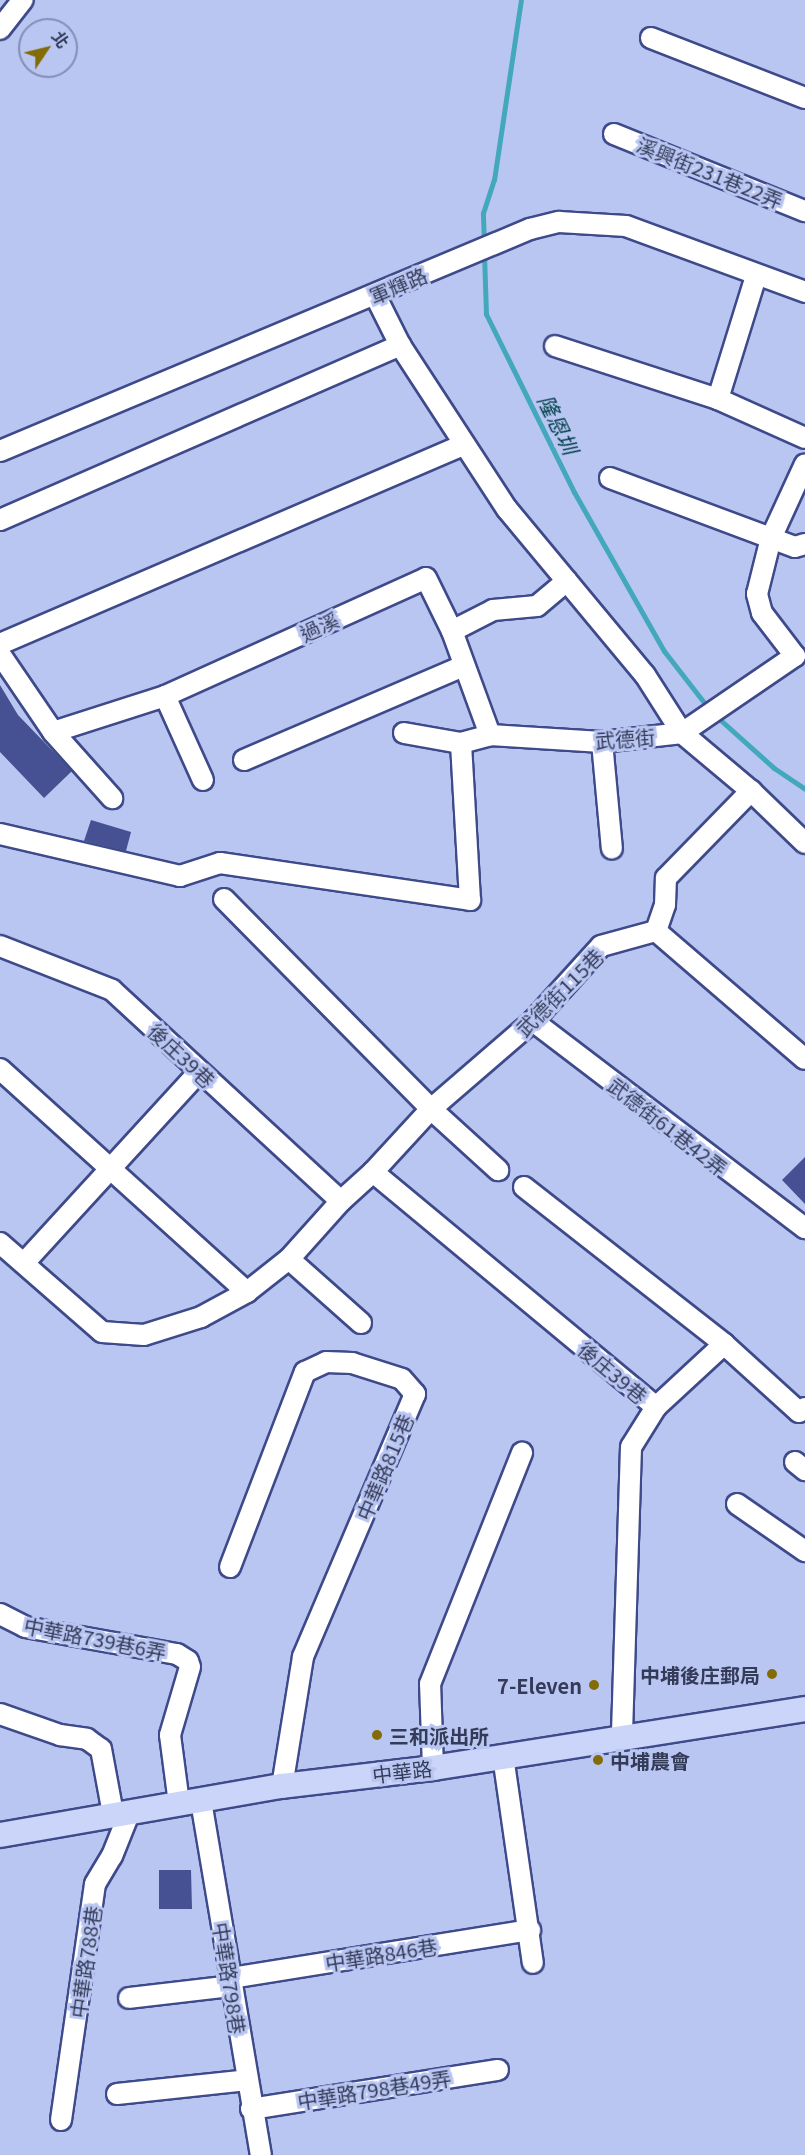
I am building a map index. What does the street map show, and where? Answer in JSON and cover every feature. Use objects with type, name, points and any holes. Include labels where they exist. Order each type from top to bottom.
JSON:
[{"type":"main road","name":"中華路","points":[[0,1834],[282,1786],[433,1768],[805,1709]]},
{"type":"street","points":[[0,29],[23,0]]},
{"type":"street","points":[[651,38],[805,98]]},
{"type":"street","name":"溪興街231巷22弄","points":[[614,134],[805,211]]},
{"type":"street","name":"軍輝路","points":[[0,451],[530,229],[559,222],[626,226],[756,276],[805,292]]},
{"type":"street","points":[[718,399],[756,276]]},
{"type":"street","points":[[375,295],[400,345],[463,445],[507,509],[645,675],[682,733],[738,695],[800,661],[757,603],[771,538],[805,464]]},
{"type":"street","points":[[0,520],[400,345]]},
{"type":"street","points":[[555,346],[718,399],[805,438]]},
{"type":"street","points":[[0,644],[463,445]]},
{"type":"street","points":[[610,478],[795,547],[805,544]]},
{"type":"street","name":"過溪","points":[[53,732],[165,696],[426,578],[452,631],[490,735]]},
{"type":"street","points":[[452,631],[493,610],[537,606],[567,581]]},
{"type":"street","points":[[0,654],[53,732],[112,798]]},
{"type":"street","points":[[244,760],[463,666]]},
{"type":"street","points":[[165,696],[203,780]]},
{"type":"street","name":"武德街","points":[[404,733],[462,743],[490,735],[602,742],[682,733],[751,791],[805,843]]},
{"type":"street","points":[[602,742],[612,849]]},
{"type":"street","points":[[0,834],[180,876],[220,863],[470,900],[462,743]]},
{"type":"street","points":[[751,791],[666,878],[665,905],[656,931],[805,1059]]},
{"type":"street","points":[[224,899],[431,1109],[498,1170]]},
{"type":"street","name":"武德街115巷","points":[[373,1172],[431,1109],[533,1021],[601,946],[656,931]]},
{"type":"street","name":"後庄39巷","points":[[0,946],[112,990],[341,1201]]},
{"type":"street","name":"武德街61巷42弄","points":[[533,1021],[805,1228]]},
{"type":"street","points":[[0,1069],[247,1292]]},
{"type":"street","points":[[24,1263],[112,1171],[200,1071]]},
{"type":"street","points":[[0,1243],[102,1332],[144,1335],[201,1317],[247,1292],[289,1259],[341,1201],[373,1172]]},
{"type":"street","name":"後庄39巷","points":[[373,1172],[656,1407],[631,1447],[622,1737]]},
{"type":"street","points":[[524,1186],[724,1344],[800,1412],[805,1408]]},
{"type":"street","points":[[289,1259],[361,1323]]},
{"type":"street","points":[[656,1407],[724,1344]]},
{"type":"street","name":"中華路815巷","points":[[230,1567],[305,1372],[326,1362],[352,1363],[402,1379],[415,1394],[303,1657],[282,1786]]},
{"type":"street","points":[[433,1768],[430,1684],[522,1453]]},
{"type":"street","points":[[737,1504],[805,1551]]},
{"type":"street","name":"中華路739巷6弄","points":[[0,1614],[26,1627],[177,1654],[188,1661],[190,1667],[171,1735],[190,1802]]},
{"type":"street","points":[[0,1714],[60,1735],[87,1739],[101,1749],[121,1812]]},
{"type":"street","points":[[503,1756],[533,1963]]},
{"type":"street","name":"中華路798巷","points":[[190,1802],[231,1982],[251,2109],[261,2155]]},
{"type":"street","name":"中華路788巷","points":[[62,2120],[95,1884],[112,1856],[121,1812]]},
{"type":"street","name":"中華路846巷","points":[[129,1998],[530,1930]]},
{"type":"street","name":"中華路798巷49弄","points":[[251,2109],[498,2070]]},
{"type":"street","points":[[117,2094],[247,2080]]},
{"type":"building","points":[[0,685],[18,715],[72,771],[44,798],[0,752]]},
{"type":"building","points":[[91,820],[131,832],[126,851],[84,841]]},
{"type":"building","points":[[805,1157],[805,1204],[782,1180]]},
{"type":"building","points":[[159,1870],[191,1870],[192,1909],[159,1909]]},
{"type":"waterway","name":"隆恩圳","points":[[484,245],[483,213],[494,180],[521,0]]},
{"type":"waterway","name":"隆恩圳","points":[[484,254],[486,314],[574,492],[664,651],[710,710]]},
{"type":"waterway","name":"隆恩圳","points":[[716,716],[774,768],[805,789]]},
{"type":"place","name":"中埔後庄郵局","points":[[772,1674]]},
{"type":"place","name":"7-Eleven","points":[[594,1685]]},
{"type":"place","name":"三和派出所","points":[[377,1735]]},
{"type":"place","name":"中埔農會","points":[[598,1760]]}]
